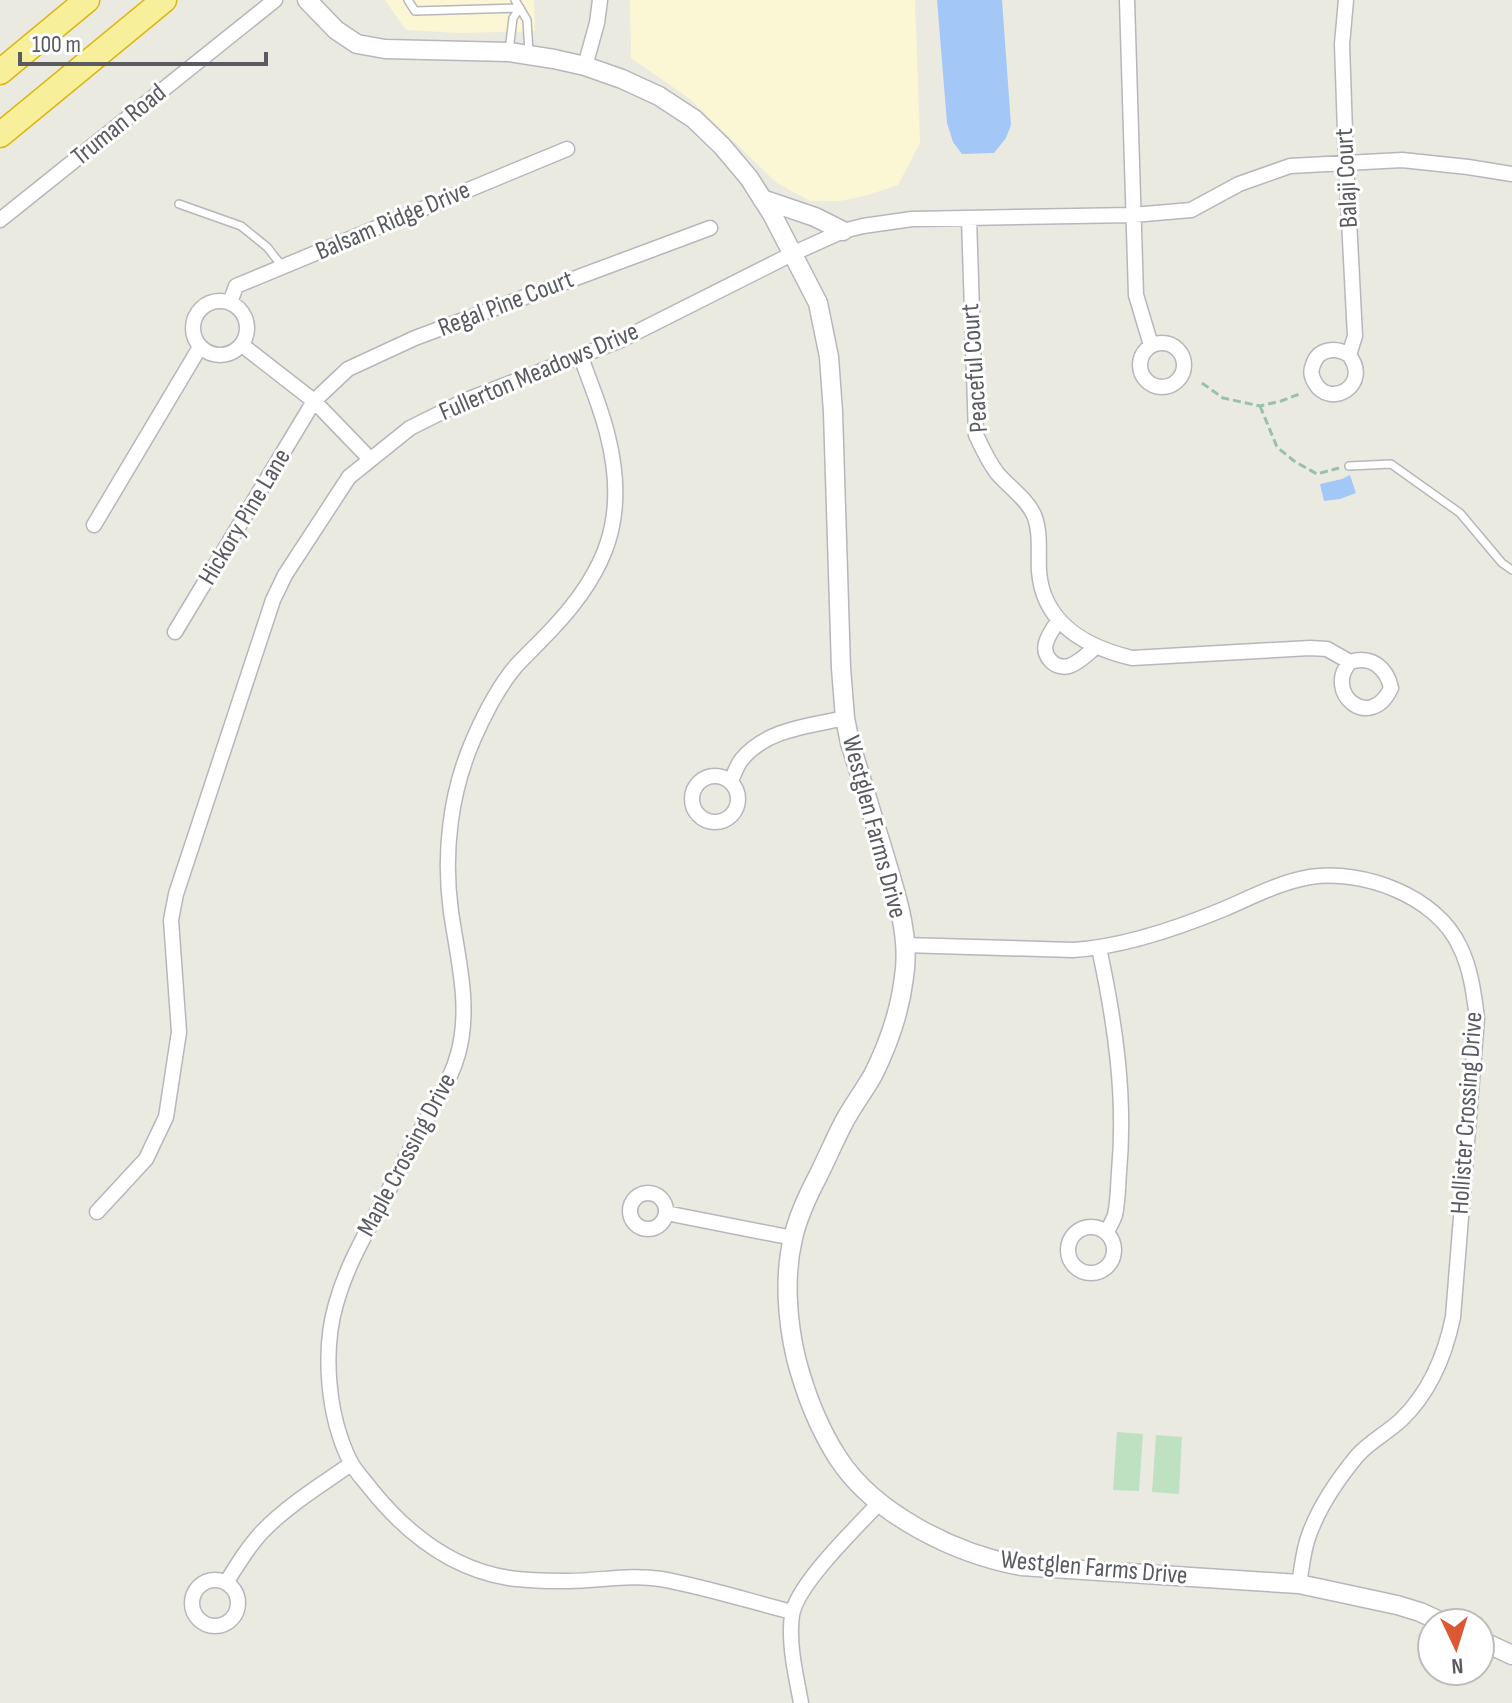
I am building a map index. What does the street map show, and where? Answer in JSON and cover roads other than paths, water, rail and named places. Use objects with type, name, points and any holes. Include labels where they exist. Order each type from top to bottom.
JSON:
[{"type":"highway","points":[[0,72],[87,0]]},
{"type":"highway","points":[[0,135],[164,0]]},
{"type":"street","name":"Truman Road","points":[[0,220],[275,0]]},
{"type":"street","name":"Westglen Farms Drive","points":[[307,0],[336,30],[357,44],[385,49],[529,55],[585,66],[659,96],[694,119],[749,178],[818,303],[829,357],[833,412],[845,718],[898,900],[905,973],[894,1025],[873,1074],[845,1120],[806,1199],[793,1238],[788,1310],[792,1343],[800,1375],[823,1434],[840,1461],[880,1502],[928,1535],[999,1562],[1299,1584],[1416,1611]]},
{"type":"street","points":[[585,66],[600,0]]},
{"type":"street","points":[[1127,0],[1136,295],[1151,345]]},
{"type":"street","name":"Balaji Court","points":[[1346,0],[1342,44],[1355,336],[1349,355]]},
{"type":"street","name":"Balsam Ridge Drive","points":[[230,303],[236,286],[567,149]]},
{"type":"street","name":"Fullerton Meadows Drive","points":[[97,1212],[146,1159],[166,1117],[179,1032],[171,920],[176,894],[273,600],[285,575],[349,477],[410,428],[464,401],[621,340],[792,254],[843,231],[863,226],[912,219],[1133,215],[1191,210],[1239,184],[1290,166],[1402,160],[1512,174]]},
{"type":"street","points":[[762,199],[815,217],[843,231]]},
{"type":"street","name":"Peaceful Court","points":[[969,218],[976,435],[984,454],[1035,517],[1043,591],[1059,620],[1096,647],[1132,658],[1310,648],[1327,649],[1350,662]]},
{"type":"street","name":"Regal Pine Court","points":[[314,401],[348,369],[415,338],[710,228]]},
{"type":"street","points":[[211,303],[230,303],[243,313],[246,322],[247,332],[242,345],[226,355],[217,356],[200,347],[193,330],[197,314],[211,303]]},
{"type":"street","points":[[242,345],[314,401],[370,459]]},
{"type":"street","points":[[94,525],[200,347]]},
{"type":"street","name":"Maple Crossing Drive","points":[[581,357],[614,463],[616,498],[612,531],[597,568],[578,600],[514,668],[492,701],[462,765],[447,856],[450,907],[462,978],[465,1024],[448,1084],[352,1259],[336,1304],[330,1331],[332,1404],[351,1464],[410,1532],[454,1560],[503,1577],[525,1580],[661,1579],[792,1612]]},
{"type":"street","name":"Hickory Pine Lane","points":[[175,632],[314,401]]},
{"type":"street","points":[[1059,620],[1046,640],[1049,660],[1066,667],[1096,647]]},
{"type":"street","points":[[731,781],[740,762],[765,739],[845,718]]},
{"type":"street","name":"Hollister Crossing Drive","points":[[904,945],[1099,948],[1192,922],[1290,881],[1312,877],[1367,881],[1393,888],[1437,914],[1459,944],[1477,1018],[1453,1317],[1448,1339],[1431,1382],[1416,1403],[1401,1420],[1359,1454],[1324,1501],[1308,1536],[1299,1584]]},
{"type":"street","points":[[1099,948],[1113,1011],[1121,1119],[1115,1215],[1107,1232]]},
{"type":"street","points":[[666,1213],[793,1238]]},
{"type":"street","points":[[226,1583],[260,1533],[288,1508],[351,1464]]},
{"type":"street","points":[[801,1703],[794,1666],[792,1612],[810,1579],[880,1502]]},
{"type":"lane","points":[[408,0],[415,11],[518,4]]},
{"type":"lane","points":[[509,52],[518,4]]},
{"type":"lane","points":[[518,4],[527,20],[529,55]]},
{"type":"lane","points":[[179,204],[241,226],[267,247],[283,267]]},
{"type":"lane","points":[[1349,466],[1391,464],[1460,513],[1502,563],[1512,570]]},
{"type":"water","points":[[937,0],[1002,0],[1011,125],[1006,138],[994,153],[962,154],[953,142],[947,123]]},
{"type":"water","points":[[1350,475],[1356,493],[1324,501],[1320,484]]}]
